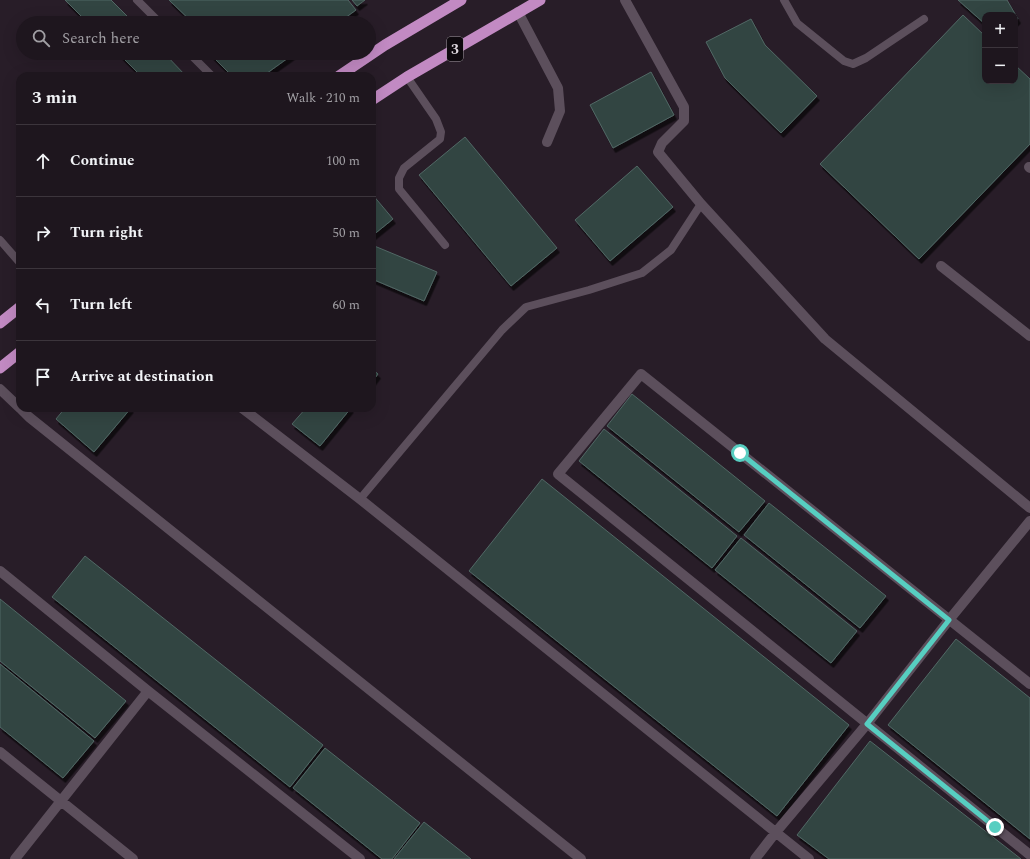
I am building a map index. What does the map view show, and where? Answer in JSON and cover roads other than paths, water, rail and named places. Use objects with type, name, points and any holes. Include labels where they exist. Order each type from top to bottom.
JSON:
[{"type":"highway","points":[[376,51],[461,0]]},
{"type":"highway","name":"3","points":[[376,97],[407,77],[540,0]]},
{"type":"highway","points":[[345,72],[363,60]]},
{"type":"highway","points":[[0,323],[16,310]]},
{"type":"highway","points":[[0,368],[16,355]]},
{"type":"street","points":[[625,0],[684,106],[684,121],[662,143],[658,152],[701,204],[825,339],[1030,508]]},
{"type":"street","points":[[518,12],[558,88],[560,111],[547,142]]},
{"type":"street","points":[[941,266],[1030,336]]},
{"type":"street","points":[[1030,684],[641,374],[558,474],[1030,855]]},
{"type":"street","points":[[0,389],[16,404]]},
{"type":"street","points":[[24,412],[581,859]]},
{"type":"street","points":[[247,412],[360,499],[809,859]]},
{"type":"street","points":[[755,859],[867,724],[1030,521]]},
{"type":"street","points":[[0,571],[148,691],[360,859]]},
{"type":"street","points":[[15,859],[60,800],[148,691]]},
{"type":"street","points":[[0,752],[133,859]]},
{"type":"lane","points":[[137,0],[153,16]]},
{"type":"lane","points":[[784,0],[798,23],[844,61],[853,64],[866,58],[924,19]]},
{"type":"lane","points":[[196,60],[208,72]]},
{"type":"lane","points":[[407,77],[436,118],[441,132],[440,139],[404,168],[399,178],[399,189],[445,245]]},
{"type":"lane","points":[[360,499],[502,330],[526,307],[589,290],[642,273],[671,250],[701,204]]},
{"type":"lane","points":[[0,240],[16,258]]}]
